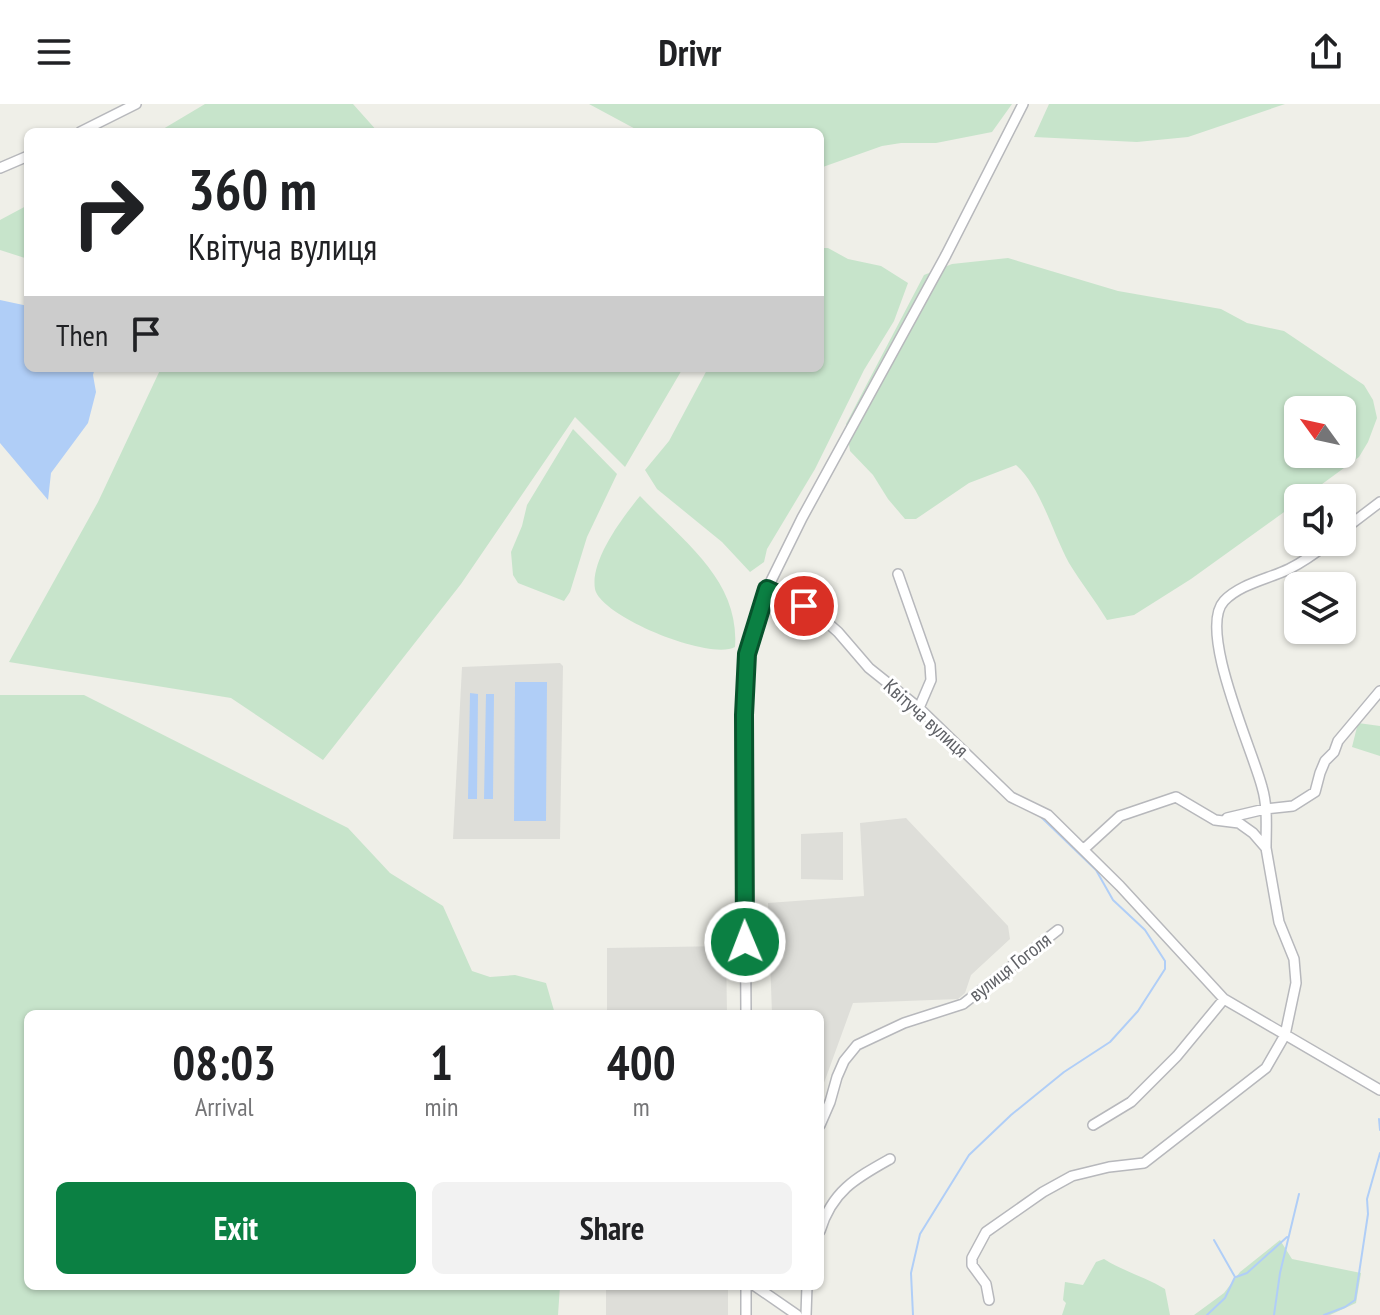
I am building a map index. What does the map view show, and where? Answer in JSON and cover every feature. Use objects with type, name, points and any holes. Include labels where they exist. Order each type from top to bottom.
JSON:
[{"type":"street","points":[[88,128],[136,104]]},
{"type":"street","points":[[746,1010],[744,715],[747,654],[767,589],[802,518],[953,243],[1023,104]]},
{"type":"street","points":[[0,168],[24,158]]},
{"type":"street","points":[[1356,520],[1380,502]]},
{"type":"street","points":[[989,1300],[986,1284],[972,1265],[972,1258],[986,1232],[1043,1192],[1072,1176],[1144,1163],[1266,1068],[1285,1035],[1296,983],[1294,959],[1279,922],[1266,848],[1263,789],[1252,751],[1235,712],[1217,641],[1216,615],[1223,602],[1255,582],[1291,568],[1309,556]]},
{"type":"street","points":[[898,574],[930,665],[931,680],[919,708]]},
{"type":"street","name":"Квітуча вулиця","points":[[767,589],[813,610],[838,632],[869,668],[919,708],[1011,797],[1048,815],[1084,849],[1224,999],[1380,1090]]},
{"type":"street","points":[[1220,820],[1293,806],[1315,792],[1325,761],[1380,691]]},
{"type":"street","points":[[1084,849],[1120,816],[1176,797],[1196,806],[1215,820],[1239,823],[1266,848]]},
{"type":"street","name":"вулиця Гоголя","points":[[824,1116],[844,1061],[857,1045],[904,1023],[963,1004],[1058,930]]},
{"type":"street","points":[[1093,1125],[1131,1102],[1177,1056],[1224,999]]},
{"type":"street","points":[[824,1216],[847,1184],[890,1159]]},
{"type":"street","points":[[746,1315],[753,1290]]},
{"type":"street","points":[[760,1290],[797,1315]]},
{"type":"street","points":[[806,1315],[807,1290]]},
{"type":"shaded area","points":[[560,663],[563,666],[560,839],[453,839],[462,667]]},
{"type":"shaded area","points":[[906,818],[1008,926],[1010,939],[971,975],[965,993],[958,999],[853,1003],[824,1083],[824,1010],[772,1010],[768,903],[864,896],[860,823]]},
{"type":"shaded area","points":[[843,832],[843,880],[801,879],[801,834]]},
{"type":"shaded area","points":[[726,946],[727,1010],[607,1010],[607,948]]},
{"type":"shaded area","points":[[606,1290],[728,1290],[728,1315],[606,1315]]},
{"type":"green space","points":[[205,104],[353,104],[374,128],[165,128]]},
{"type":"green space","points":[[589,104],[1012,104],[992,132],[936,143],[882,146],[824,167],[824,128],[634,128]]},
{"type":"green space","points":[[1049,104],[1285,104],[1188,137],[1137,142],[1034,137]]},
{"type":"green space","points":[[24,207],[24,258],[0,250],[0,220]]},
{"type":"green space","points":[[824,248],[848,259],[881,266],[908,283],[894,321],[864,370],[815,469],[767,549],[764,562],[750,572],[722,542],[657,489],[645,470],[669,441],[706,372],[824,372]]},
{"type":"green space","points":[[1008,258],[1118,291],[1221,309],[1247,323],[1284,331],[1364,385],[1373,400],[1377,418],[1368,442],[1356,459],[1356,396],[1284,396],[1284,468],[1344,468],[1322,484],[1284,484],[1284,512],[1191,579],[1134,615],[1107,620],[1069,563],[1033,486],[1016,465],[969,483],[916,519],[905,519],[873,475],[850,451],[846,424],[924,275],[952,264]]},
{"type":"green space","points":[[159,372],[681,372],[625,467],[575,417],[461,584],[323,760],[231,698],[9,662],[98,502]]},
{"type":"green space","points":[[573,429],[617,474],[587,537],[570,592],[564,601],[518,583],[513,575],[511,552],[527,505]]},
{"type":"green space","points":[[640,496],[706,563],[718,582],[728,601],[734,623],[735,647],[722,650],[681,642],[635,623],[601,600],[595,589],[598,565],[609,540]]},
{"type":"green space","points":[[0,695],[84,695],[348,828],[390,873],[443,906],[472,971],[490,977],[515,975],[546,983],[554,1010],[24,1010],[24,1290],[560,1290],[558,1315],[0,1315]]},
{"type":"green space","points":[[1358,723],[1380,726],[1380,756],[1352,747]]},
{"type":"green space","points":[[1280,1240],[1292,1259],[1361,1273],[1356,1303],[1330,1315],[1194,1315],[1224,1293],[1240,1272]]},
{"type":"green space","points":[[1104,1259],[1165,1289],[1170,1315],[1062,1315],[1066,1303],[1063,1300],[1065,1282],[1083,1285],[1096,1262]]},
{"type":"water","points":[[0,300],[24,305],[24,372],[94,372],[96,392],[88,423],[51,473],[48,500],[0,443]]},
{"type":"water","points":[[515,682],[547,682],[546,821],[514,821]]},
{"type":"water","points":[[470,693],[478,694],[477,799],[468,799]]},
{"type":"water","points":[[486,694],[494,694],[493,799],[484,799]]},
{"type":"waterway","points":[[913,1315],[911,1273],[920,1234],[969,1155],[1011,1115],[1064,1072],[1110,1042],[1138,1011],[1165,969],[1165,961],[1145,930],[1113,900],[1096,870],[1040,816]]},
{"type":"waterway","points":[[1379,1119],[1380,1130]]},
{"type":"waterway","points":[[1324,1315],[1355,1300],[1368,1214],[1367,1199],[1380,1153]]},
{"type":"waterway","points":[[1274,1315],[1280,1273],[1299,1194]]},
{"type":"waterway","points":[[1236,1277],[1247,1273],[1287,1237]]},
{"type":"waterway","points":[[1207,1315],[1225,1298],[1235,1277],[1214,1240]]},
{"type":"route","points":[[745,942],[744,715],[747,654],[767,589],[804,606]]}]
